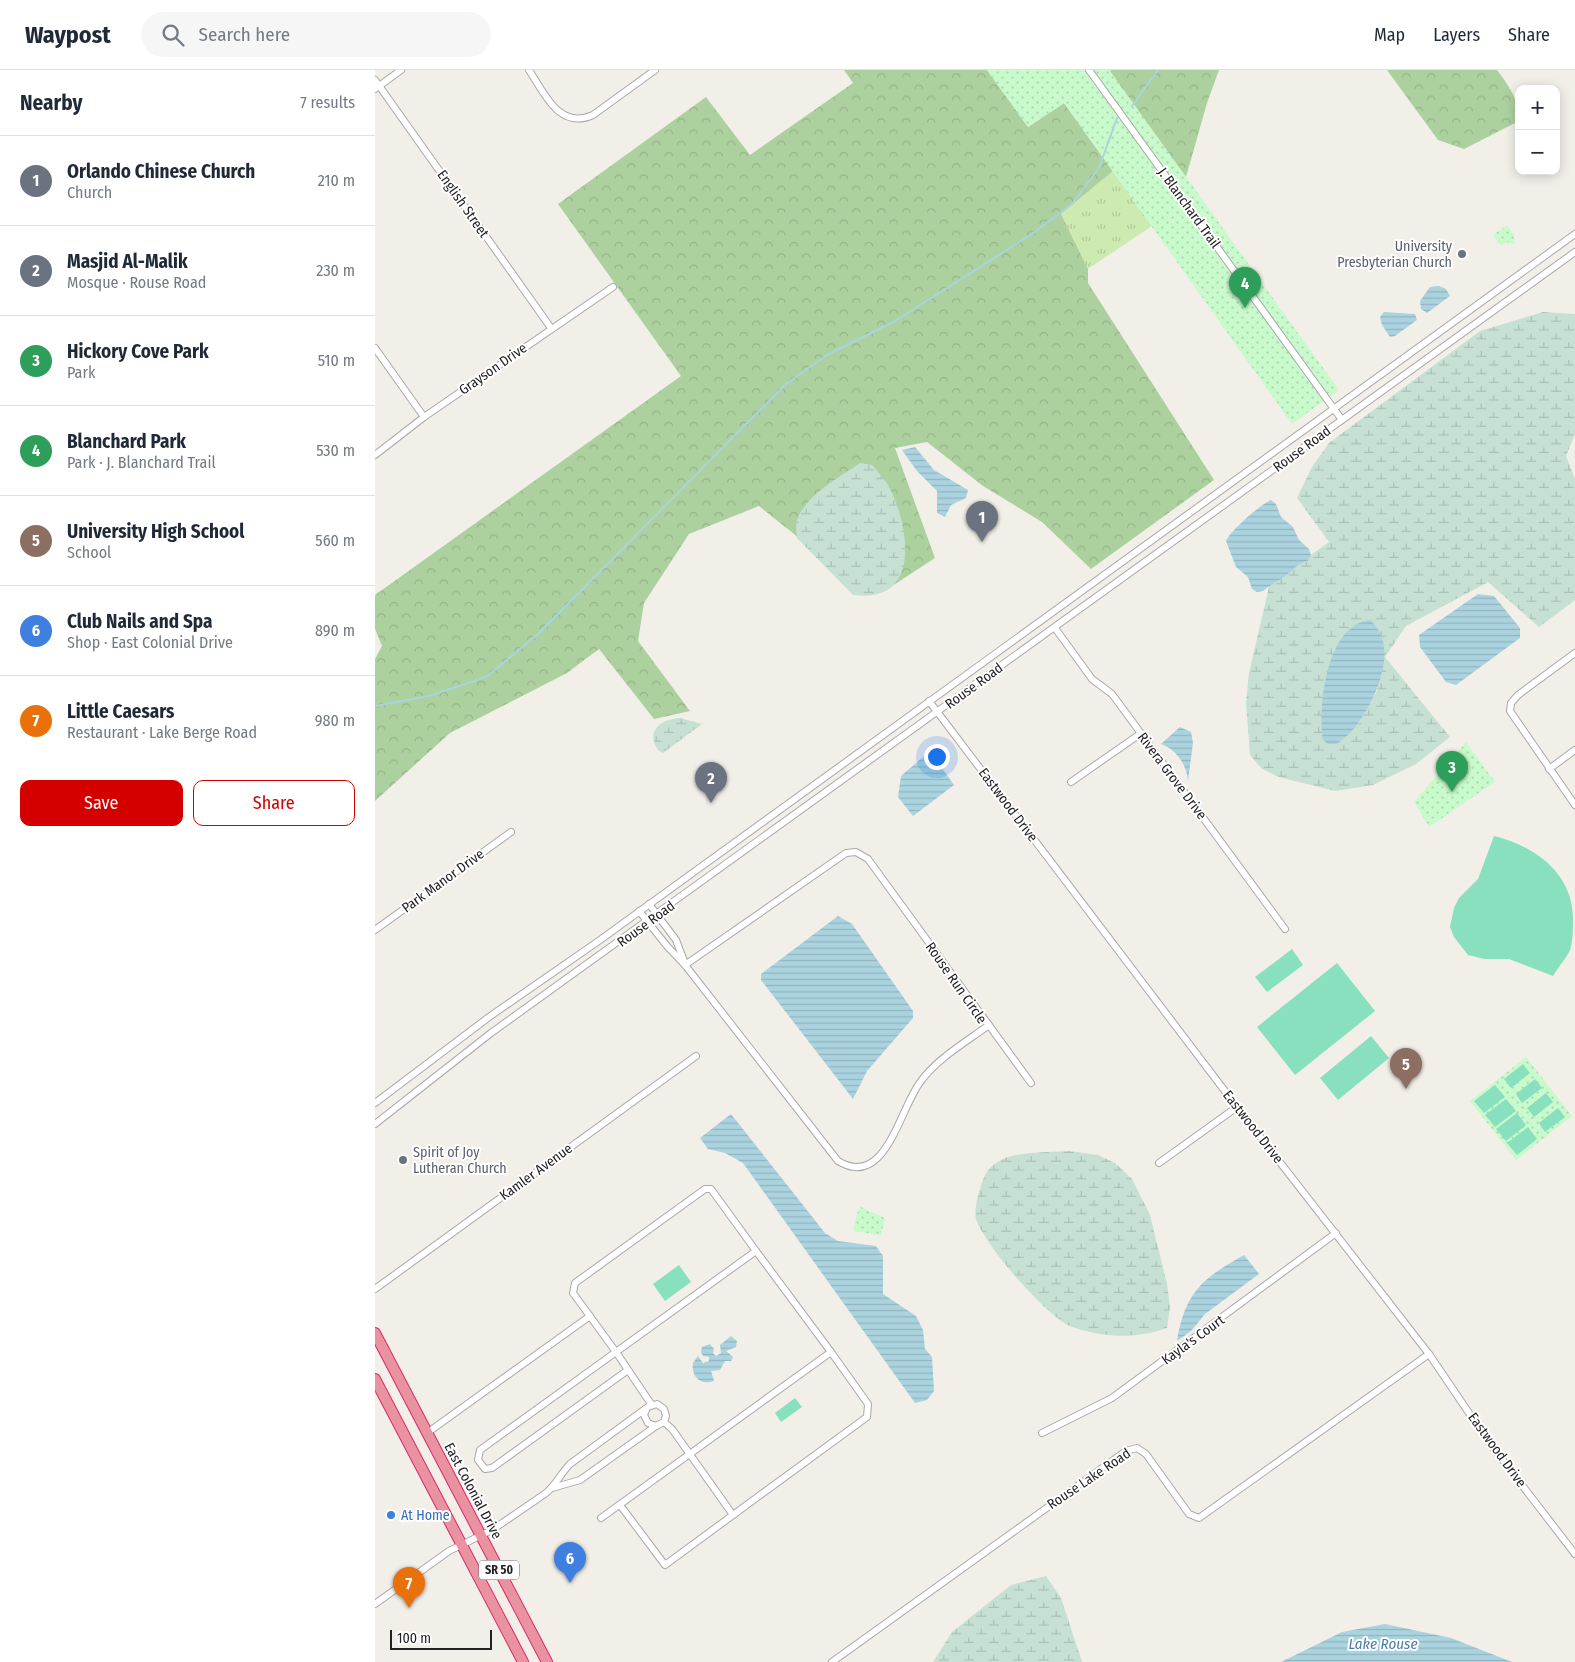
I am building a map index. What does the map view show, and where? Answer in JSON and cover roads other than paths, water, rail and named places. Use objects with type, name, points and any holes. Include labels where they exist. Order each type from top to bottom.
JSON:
[{"type":"highway","name":"East Colonial Drive","points":[[375,1333],[547,1662]]},
{"type":"highway","name":"SR 50","points":[[375,1379],[523,1662]]},
{"type":"street","points":[[376,85],[401,70]]},
{"type":"street","points":[[529,70],[554,106],[563,115],[573,120],[582,120],[593,115],[655,70]]},
{"type":"street","name":"J. Blanchard Trail","points":[[1089,70],[1342,420]]},
{"type":"street","name":"English Street","points":[[376,85],[551,328]]},
{"type":"street","name":"Rouse Road","points":[[375,1103],[481,1023],[649,904],[1575,234]]},
{"type":"street","name":"Rouse Road","points":[[375,1124],[491,1033],[648,922],[1575,252]]},
{"type":"street","name":"Grayson Drive","points":[[375,455],[424,417],[613,287]]},
{"type":"street","points":[[375,348],[424,417]]},
{"type":"street","name":"Rivera Grove Drive","points":[[1055,628],[1092,679],[1112,694],[1285,929]]},
{"type":"street","points":[[1575,653],[1522,692],[1513,700],[1510,707],[1514,720],[1575,805]]},
{"type":"street","name":"Eastwood Drive","points":[[929,702],[1237,1107],[1429,1354],[1488,1441],[1575,1554]]},
{"type":"street","points":[[1071,782],[1140,734]]},
{"type":"street","points":[[1549,769],[1575,750]]},
{"type":"street","name":"Park Manor Drive","points":[[375,930],[511,832]]},
{"type":"street","name":"Rouse Run Circle","points":[[639,911],[685,965],[838,1162],[850,1169],[863,1168],[879,1159],[921,1080],[943,1059],[989,1024],[868,859],[856,852],[846,853],[685,965]]},
{"type":"street","name":"Rouse Run Circle","points":[[649,904],[676,940],[685,965]]},
{"type":"street","points":[[667,946],[676,940]]},
{"type":"street","points":[[989,1024],[1031,1083]]},
{"type":"street","name":"Kamler Avenue","points":[[375,1289],[697,1056]]},
{"type":"street","points":[[1159,1164],[1237,1107]]},
{"type":"street","points":[[375,1604],[449,1551],[481,1536],[552,1488],[580,1480],[664,1422],[666,1416],[664,1409],[652,1405],[573,1293],[575,1283],[705,1189],[711,1189],[868,1404],[867,1416],[665,1565],[620,1504]]},
{"type":"street","name":"Kayla's Court","points":[[1042,1433],[1112,1398],[1336,1233]]},
{"type":"street","points":[[628,1370],[492,1468],[485,1469],[478,1460],[480,1450],[756,1250]]},
{"type":"street","points":[[427,1433],[590,1316]]},
{"type":"street","points":[[601,1518],[831,1352]]},
{"type":"street","name":"Rouse Lake Road","points":[[832,1662],[1126,1451],[1132,1448],[1141,1450],[1189,1514],[1201,1517],[1429,1354]]},
{"type":"street","points":[[552,1488],[559,1475],[570,1464],[652,1405]]},
{"type":"street","points":[[646,1410],[645,1419],[648,1423],[656,1426]]},
{"type":"street","points":[[664,1422],[672,1430],[733,1515]]},
{"type":"water","points":[[1439,286],[1446,289],[1450,296],[1427,313],[1421,309],[1420,301],[1430,287]]},
{"type":"water","points":[[1384,312],[1415,314],[1417,320],[1395,336],[1390,337],[1382,325],[1380,317]]},
{"type":"water","points":[[915,447],[934,470],[968,490],[966,498],[951,505],[945,517],[937,513],[937,491],[917,471],[902,450]]},
{"type":"water","points":[[1271,500],[1276,504],[1281,517],[1293,527],[1299,540],[1309,549],[1311,555],[1308,561],[1297,566],[1263,591],[1257,592],[1252,589],[1248,577],[1236,567],[1226,541],[1246,518]]},
{"type":"water","points":[[1478,594],[1494,596],[1520,628],[1520,638],[1456,685],[1446,682],[1420,647],[1419,635]]},
{"type":"water","points":[[1370,620],[1379,631],[1383,644],[1384,658],[1378,687],[1365,714],[1355,728],[1337,744],[1328,744],[1323,740],[1322,708],[1328,669],[1334,651],[1343,636],[1355,625]]},
{"type":"water","points":[[1180,727],[1191,732],[1193,743],[1188,781],[1180,758],[1161,744]]},
{"type":"water","points":[[930,751],[954,785],[913,816],[898,797],[901,776]]},
{"type":"water","points":[[838,916],[852,924],[913,1011],[913,1018],[867,1071],[853,1099],[761,980],[761,974]]},
{"type":"water","points":[[731,1114],[825,1233],[838,1241],[876,1246],[883,1256],[883,1294],[916,1316],[923,1330],[925,1349],[932,1357],[934,1391],[927,1400],[915,1403],[743,1163],[725,1153],[708,1149],[700,1138]]},
{"type":"water","points":[[1244,1255],[1259,1274],[1205,1314],[1191,1331],[1177,1341],[1185,1310],[1198,1288],[1217,1271]]},
{"type":"water","points":[[731,1336],[737,1341],[736,1347],[726,1351],[733,1357],[731,1361],[725,1361],[720,1370],[711,1371],[714,1381],[705,1382],[697,1379],[693,1372],[693,1363],[698,1356],[703,1363],[709,1361],[709,1357],[703,1356],[701,1352],[702,1347],[710,1344],[716,1356],[721,1353],[720,1345]]},
{"type":"water","name":"Lake Rouse","points":[[1385,1624],[1451,1638],[1512,1662],[1281,1662],[1342,1632]]},
{"type":"waterway","points":[[1132,106],[1158,70]]},
{"type":"waterway","points":[[375,706],[429,696],[486,677],[539,633],[786,384],[827,355],[895,321],[1032,234],[1073,203],[1099,168],[1117,118]]},
{"type":"place","name":"University Presbyterian Church","points":[[1462,254]]},
{"type":"place","name":"Blanchard Park","points":[[1245,308]]},
{"type":"place","name":"Orlando Chinese Church","points":[[982,542]]},
{"type":"place","name":"Hickory Cove Park","points":[[1452,792]]},
{"type":"place","name":"Masjid Al-Malik","points":[[711,803]]},
{"type":"place","name":"University High School","points":[[1406,1089]]},
{"type":"place","name":"Spirit of Joy Lutheran Church","points":[[403,1160]]},
{"type":"place","name":"At Home","points":[[391,1515]]},
{"type":"place","name":"Club Nails and Spa","points":[[570,1583]]},
{"type":"place","name":"Little Caesars","points":[[409,1608]]}]
